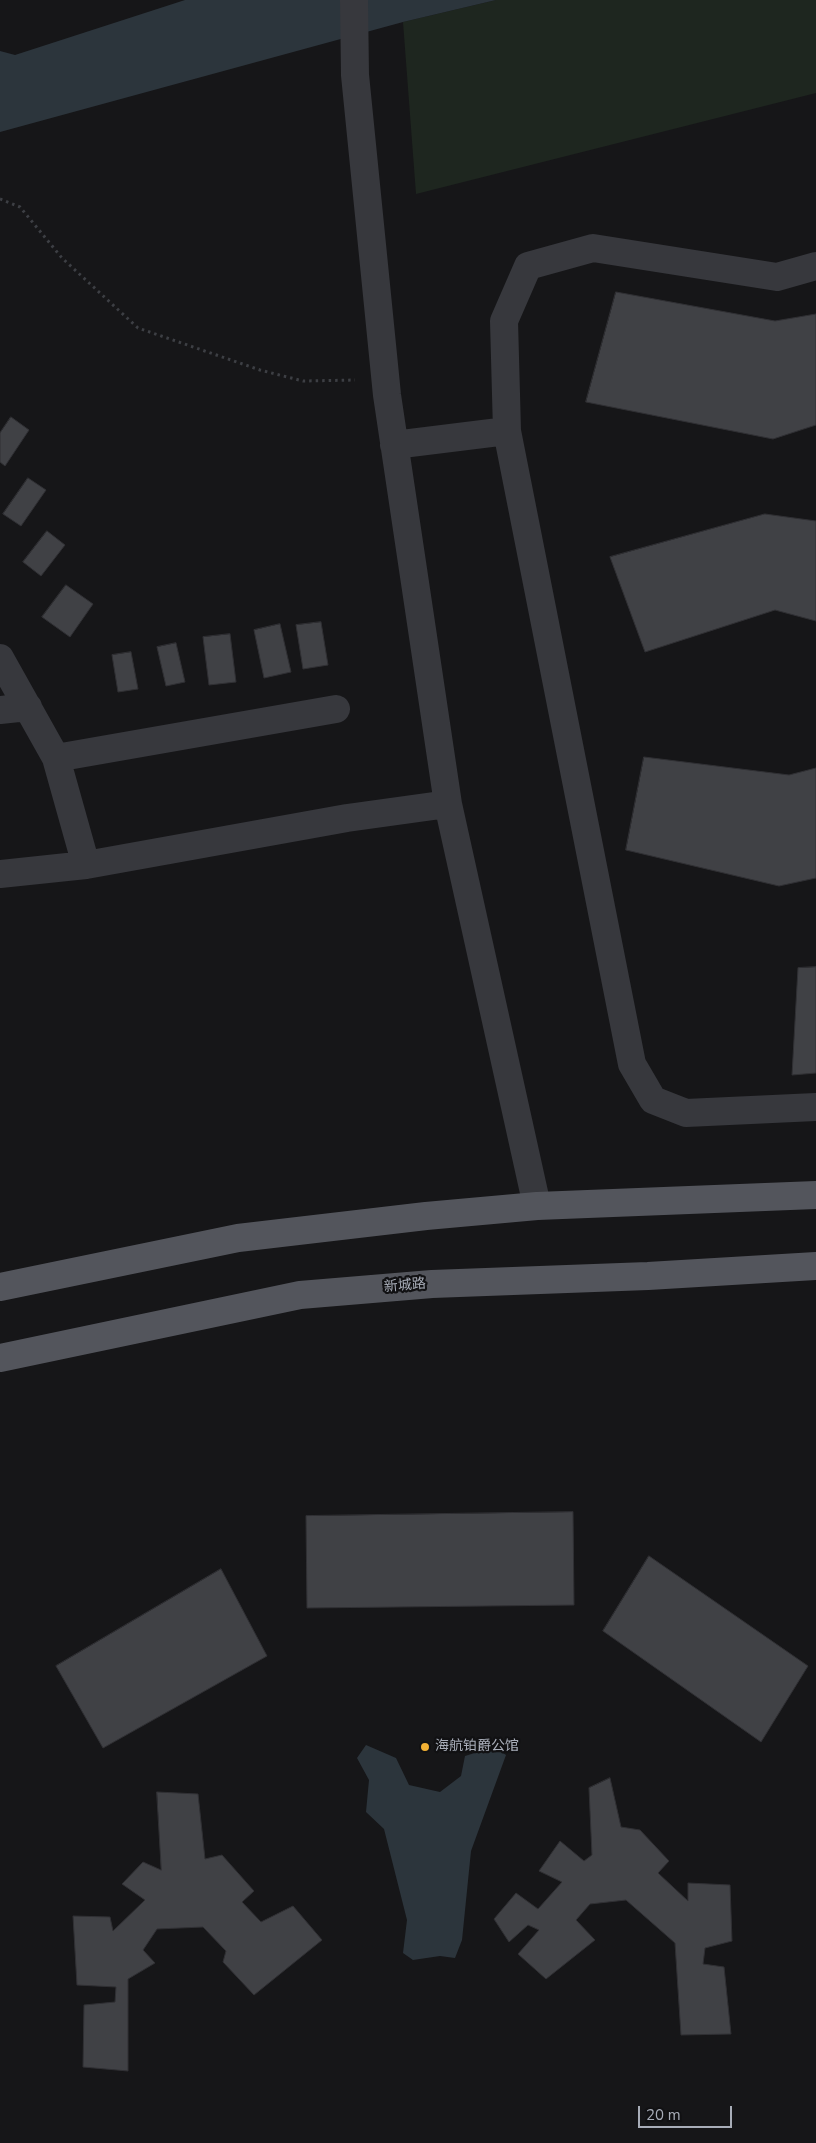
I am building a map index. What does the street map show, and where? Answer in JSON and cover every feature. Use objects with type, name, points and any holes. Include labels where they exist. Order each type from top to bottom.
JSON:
[{"type":"main road","points":[[0,1287],[238,1238],[426,1216],[537,1206],[816,1195]]},
{"type":"main road","name":"新城路","points":[[0,1358],[300,1295],[432,1284],[648,1276],[816,1266]]},
{"type":"street","points":[[354,0],[356,74],[385,380],[448,804],[537,1206]]},
{"type":"street","points":[[816,266],[777,276],[594,248],[528,266],[504,321],[507,431],[632,1064],[653,1100],[686,1113],[816,1107]]},
{"type":"street","points":[[394,445],[507,431]]},
{"type":"street","points":[[0,658],[56,758],[86,865]]},
{"type":"street","points":[[0,710],[28,707]]},
{"type":"street","points":[[56,758],[336,708]]},
{"type":"street","points":[[0,874],[86,865],[347,818],[448,804]]},
{"type":"path","points":[[0,199],[20,207],[62,258],[138,328],[260,370],[302,381],[385,380]]},
{"type":"shaded area","points":[[185,0],[496,0],[403,22],[0,132],[0,51],[15,55]]},
{"type":"shaded area","points":[[496,0],[816,0],[816,93],[416,194],[403,22]]},
{"type":"shaded area","points":[[366,1745],[396,1758],[409,1785],[440,1792],[461,1776],[465,1756],[494,1747],[506,1755],[471,1851],[462,1940],[455,1958],[440,1956],[413,1960],[403,1953],[407,1920],[384,1829],[366,1812],[369,1780],[357,1758]]},
{"type":"building","points":[[616,292],[775,321],[816,314],[816,425],[773,439],[586,402]]},
{"type":"building","points":[[11,417],[29,430],[5,466],[0,462],[0,433]]},
{"type":"building","points":[[28,478],[46,490],[21,526],[3,514]]},
{"type":"building","points":[[765,514],[816,521],[816,621],[775,610],[645,652],[610,557]]},
{"type":"building","points":[[47,531],[65,545],[41,576],[23,562]]},
{"type":"building","points":[[66,585],[93,604],[70,637],[42,617]]},
{"type":"building","points":[[321,622],[328,665],[303,669],[296,625]]},
{"type":"building","points":[[280,624],[291,672],[264,678],[254,630]]},
{"type":"building","points":[[230,634],[236,682],[209,685],[203,637]]},
{"type":"building","points":[[176,643],[185,682],[166,686],[157,647]]},
{"type":"building","points":[[131,652],[138,689],[118,692],[112,655]]},
{"type":"building","points":[[644,757],[789,775],[816,768],[816,878],[779,886],[626,850]]},
{"type":"building","points":[[816,967],[816,1073],[792,1075],[798,968]]},
{"type":"building","points":[[573,1512],[574,1605],[307,1608],[306,1516]]},
{"type":"building","points":[[649,1556],[808,1666],[761,1742],[603,1631]]},
{"type":"building","points":[[221,1569],[267,1656],[103,1748],[56,1666]]},
{"type":"building","points":[[610,1778],[621,1827],[640,1830],[669,1861],[658,1873],[688,1901],[688,1883],[730,1885],[732,1941],[705,1948],[703,1964],[724,1967],[731,2034],[681,2035],[675,1943],[626,1900],[590,1904],[576,1920],[595,1940],[546,1979],[518,1954],[539,1930],[528,1925],[509,1942],[494,1919],[516,1893],[538,1909],[562,1882],[539,1871],[560,1841],[584,1861],[592,1855],[589,1788]]},
{"type":"building","points":[[157,1792],[198,1794],[205,1859],[222,1855],[254,1891],[242,1902],[261,1922],[293,1906],[322,1940],[254,1995],[223,1962],[226,1951],[203,1927],[157,1929],[143,1950],[155,1963],[128,1979],[128,2071],[83,2067],[84,2005],[115,2002],[116,1987],[77,1985],[73,1916],[110,1917],[113,1931],[145,1900],[122,1884],[143,1862],[161,1870]]},
{"type":"place","name":"海航铂爵公馆","points":[[425,1747]]}]
